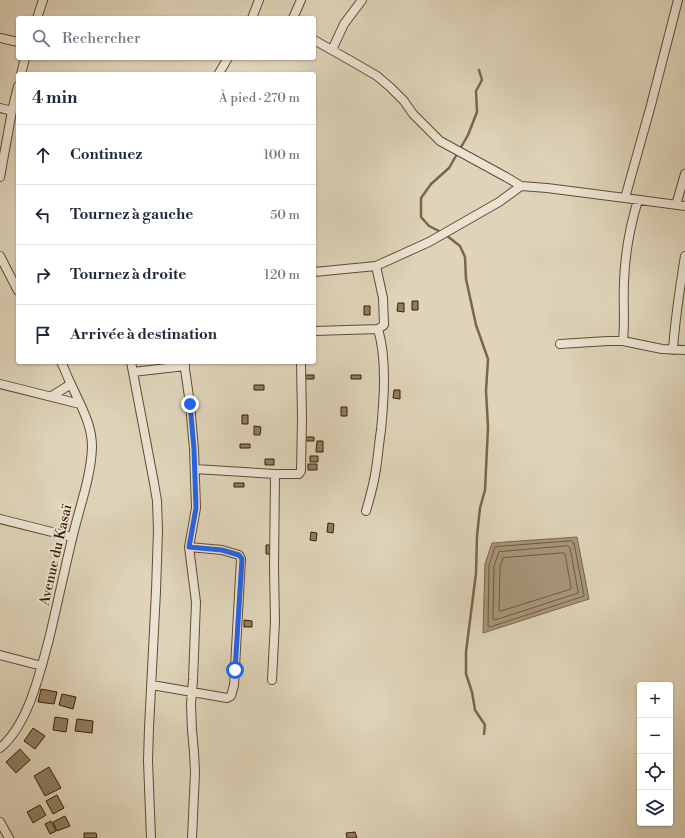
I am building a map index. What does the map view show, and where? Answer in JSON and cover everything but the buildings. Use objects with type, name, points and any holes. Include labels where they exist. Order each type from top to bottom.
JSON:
[{"type":"street","points":[[38,16],[43,0]]},
{"type":"street","points":[[253,16],[259,0]]},
{"type":"street","points":[[294,16],[301,0]]},
{"type":"street","points":[[332,50],[344,24],[362,0]]},
{"type":"street","points":[[625,198],[678,0]]},
{"type":"street","points":[[0,38],[16,42]]},
{"type":"street","points":[[316,41],[377,76],[404,101],[413,114],[440,141],[506,176],[521,186],[685,206]]},
{"type":"street","points":[[22,72],[24,60]]},
{"type":"street","points":[[219,72],[227,60]]},
{"type":"street","points":[[0,177],[16,94]]},
{"type":"street","points":[[0,108],[12,111]]},
{"type":"street","points":[[676,205],[685,174]]},
{"type":"street","points":[[316,272],[376,266],[429,242],[499,202],[521,186]]},
{"type":"street","points":[[623,341],[624,282],[627,251],[633,216],[638,200]]},
{"type":"street","points":[[0,256],[16,286]]},
{"type":"street","points":[[674,350],[674,326],[685,256]]},
{"type":"street","points":[[316,331],[378,329],[384,325],[381,286],[376,266]]},
{"type":"street","points":[[366,511],[376,469],[383,406],[383,368],[378,329]]},
{"type":"street","points":[[560,344],[623,341],[648,347],[685,350]]},
{"type":"street","name":"Avenue du Kasaï","points":[[0,748],[7,742],[20,724],[31,699],[42,666],[72,537],[88,478],[92,446],[90,428],[85,412],[70,384],[62,364]]},
{"type":"street","points":[[131,364],[157,501],[158,530],[148,761],[152,838]]},
{"type":"street","points":[[133,372],[184,364],[192,428],[196,508],[189,547],[196,602],[193,680],[191,692],[195,773],[192,838]]},
{"type":"street","points":[[195,469],[299,474],[301,471],[302,419],[301,364]]},
{"type":"street","points":[[0,384],[80,404]]},
{"type":"street","points":[[52,396],[70,384]]},
{"type":"street","points":[[272,680],[275,621],[274,568],[276,474]]},
{"type":"street","points":[[0,519],[72,537]]},
{"type":"street","points":[[152,686],[227,698],[231,696],[234,685],[242,559],[239,555],[222,550],[189,547]]},
{"type":"street","points":[[0,655],[42,666]]},
{"type":"street","points":[[0,822],[9,838]]},
{"type":"water","points":[[577,537],[589,599],[483,633],[485,564],[492,543]]},
{"type":"waterway","points":[[441,232],[429,226],[421,217],[421,198],[431,184],[449,168],[468,135],[477,112],[476,91],[482,80],[479,70]]},
{"type":"waterway","points":[[446,235],[460,246],[465,257],[466,279],[476,325],[488,359],[486,391],[488,427],[485,490],[480,508],[477,536],[476,573],[466,652],[466,674],[472,692],[475,710],[485,725],[484,734]]},
{"type":"route","points":[[190,404],[194,449],[196,508],[189,547],[232,552],[239,555],[242,559],[235,670]]}]
